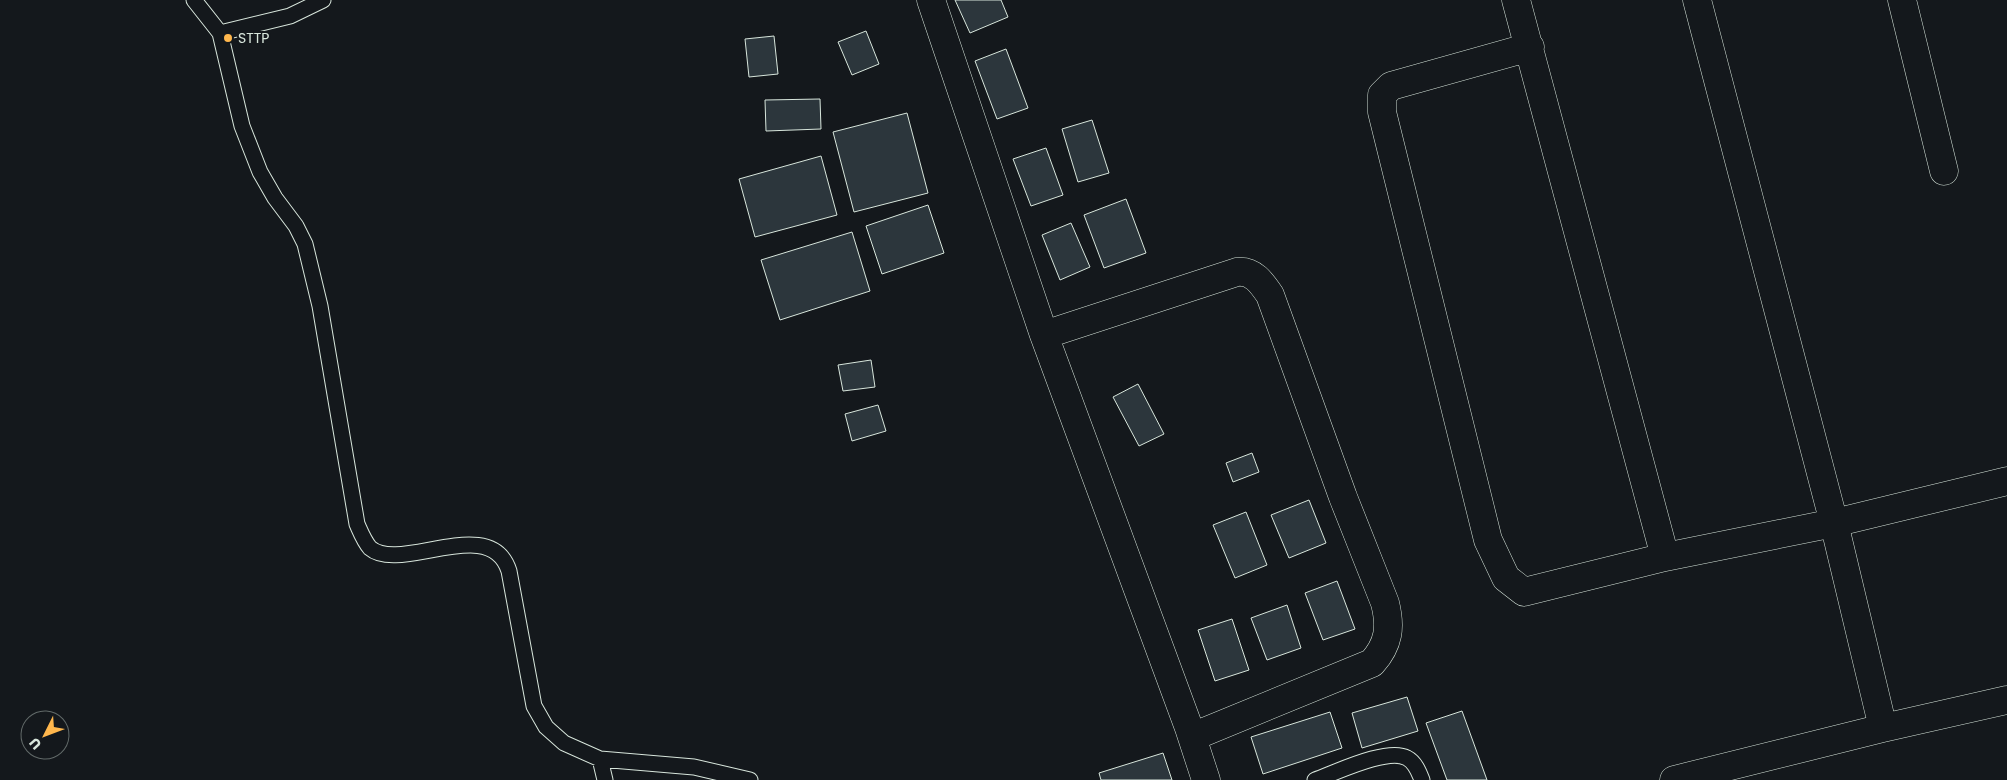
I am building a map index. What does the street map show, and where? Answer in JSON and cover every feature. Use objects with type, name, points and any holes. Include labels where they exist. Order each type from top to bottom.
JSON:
[{"type":"street","points":[[931,0],[1044,335],[1192,737],[1206,780]]},
{"type":"street","points":[[1516,0],[1665,557]]},
{"type":"street","points":[[1698,0],[1834,523],[1883,728]]},
{"type":"street","points":[[1902,0],[1944,171]]},
{"type":"street","points":[[1530,47],[1391,86],[1382,95],[1382,112],[1488,540],[1506,578],[1524,592],[1665,557],[1834,523],[2007,481]]},
{"type":"street","points":[[1044,335],[1237,272],[1248,273],[1258,279],[1270,295],[1343,497],[1386,602],[1390,620],[1388,635],[1385,647],[1372,663],[1192,737]]},
{"type":"street","points":[[1674,780],[1883,728],[2007,700]]},
{"type":"lane","points":[[194,0],[220,33],[242,126],[260,172],[296,226],[304,244],[320,306],[357,524],[363,539],[371,548],[389,554],[478,544],[496,550],[507,563],[509,571],[534,706],[546,727],[564,743],[600,759],[694,767],[750,780]]},
{"type":"lane","points":[[220,33],[290,16],[323,0]]},
{"type":"lane","points":[[1315,780],[1375,759],[1397,755],[1412,761],[1422,780]]},
{"type":"lane","points":[[600,759],[606,780]]},
{"type":"building","points":[[955,0],[1001,0],[1008,17],[970,33]]},
{"type":"building","points":[[866,31],[879,64],[852,75],[838,42]]},
{"type":"building","points":[[774,36],[778,74],[749,77],[745,39]]},
{"type":"building","points":[[1006,49],[1028,108],[997,119],[975,61]]},
{"type":"building","points":[[820,99],[821,129],[766,131],[765,100]]},
{"type":"building","points":[[907,113],[928,193],[854,212],[833,132]]},
{"type":"building","points":[[1092,120],[1109,173],[1078,182],[1062,129]]},
{"type":"building","points":[[1046,148],[1063,195],[1031,206],[1013,159]]},
{"type":"building","points":[[821,156],[837,215],[755,237],[739,179]]},
{"type":"building","points":[[1126,199],[1146,253],[1104,268],[1084,215]]},
{"type":"building","points":[[928,205],[944,253],[882,274],[866,226]]},
{"type":"building","points":[[1071,223],[1090,267],[1060,280],[1042,235]]},
{"type":"building","points":[[852,232],[870,291],[780,320],[761,260]]},
{"type":"building","points":[[871,360],[875,387],[843,391],[838,365]]},
{"type":"building","points":[[1138,384],[1164,434],[1139,446],[1113,397]]},
{"type":"building","points":[[878,405],[886,431],[852,441],[845,414]]},
{"type":"building","points":[[1252,453],[1259,472],[1233,482],[1226,463]]},
{"type":"building","points":[[1309,500],[1326,543],[1289,558],[1271,515]]},
{"type":"building","points":[[1246,512],[1267,565],[1235,578],[1213,525]]},
{"type":"building","points":[[1337,581],[1355,629],[1323,640],[1305,593]]},
{"type":"building","points":[[1287,605],[1301,648],[1267,660],[1251,618]]},
{"type":"building","points":[[1232,619],[1249,670],[1215,681],[1198,630]]},
{"type":"building","points":[[1407,697],[1418,731],[1362,748],[1352,713]]},
{"type":"building","points":[[1462,711],[1487,780],[1447,780],[1426,723]]},
{"type":"building","points":[[1330,712],[1342,748],[1263,774],[1251,737]]},
{"type":"building","points":[[1163,753],[1172,780],[1101,780],[1099,773]]},
{"type":"place","name":"STTP","points":[[228,38]]}]
